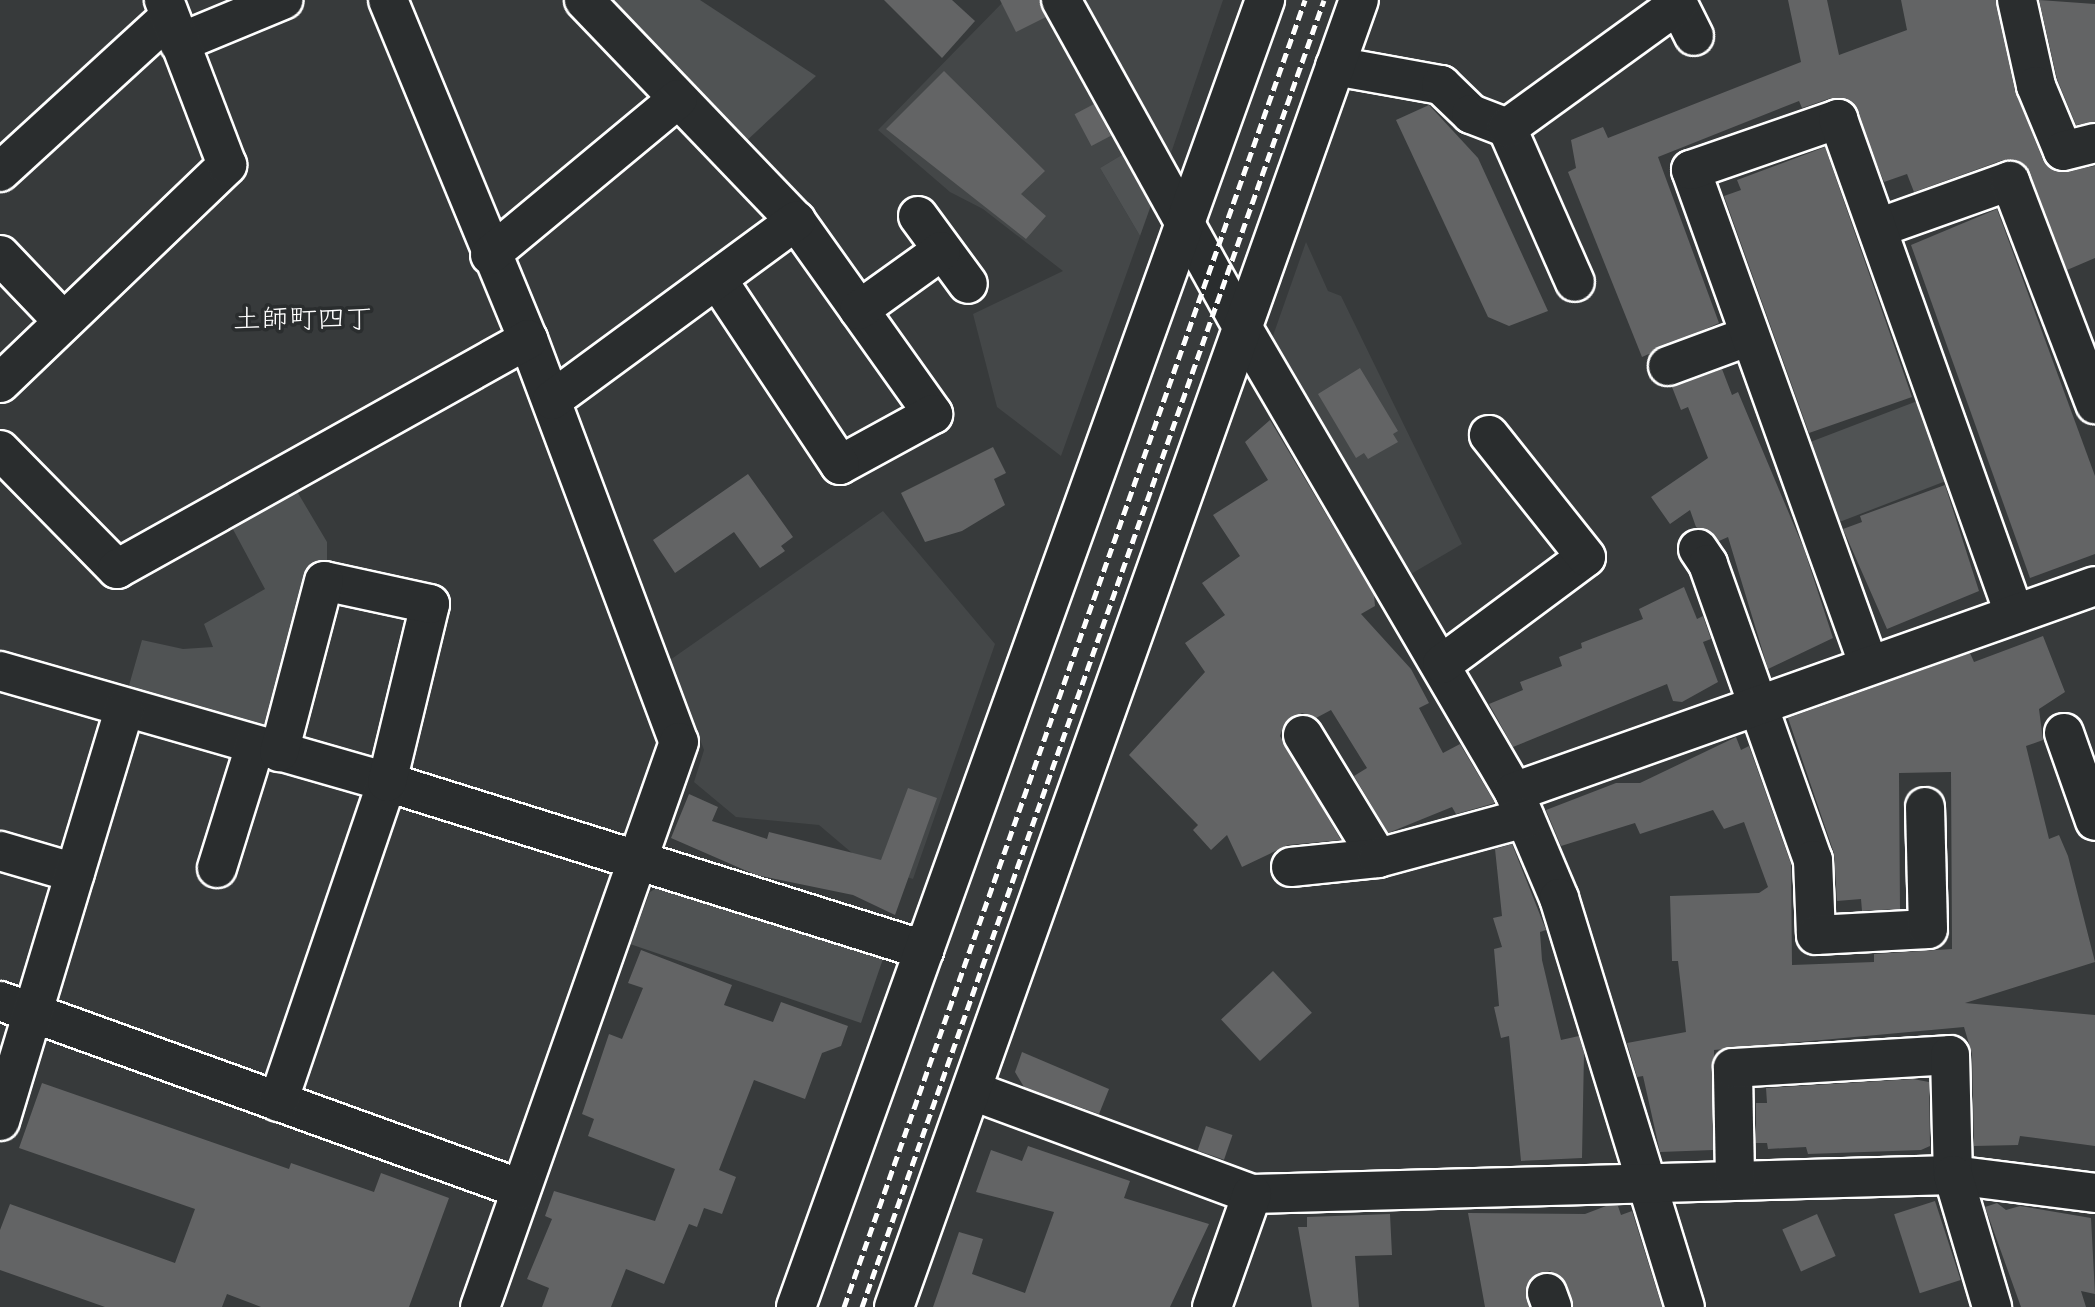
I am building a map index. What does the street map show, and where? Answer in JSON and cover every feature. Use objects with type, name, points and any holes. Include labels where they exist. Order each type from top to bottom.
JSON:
[{"type":"street","points":[[0,172],[170,20],[283,0]]},
{"type":"street","points":[[388,0],[490,255],[552,400],[679,742],[641,862],[480,1307]]},
{"type":"street","points":[[584,0],[796,221],[933,414],[840,466],[717,278]]},
{"type":"street","points":[[1061,0],[1185,218],[1244,330],[1442,664],[1519,805],[1559,898],[1644,1182],[1685,1307]]},
{"type":"street","points":[[796,1307],[1265,0]]},
{"type":"street","points":[[894,1307],[1244,330],[1359,0]]},
{"type":"street","points":[[2017,0],[2036,86],[2063,151],[2095,143]]},
{"type":"street","points":[[1507,128],[1683,13]]},
{"type":"street","points":[[0,383],[227,165],[170,20]]},
{"type":"street","points":[[1335,66],[1441,85],[1471,114],[1507,128],[1575,282]]},
{"type":"street","points":[[490,255],[678,99]]},
{"type":"street","points":[[1868,663],[1691,170],[1838,119],[2014,613]]},
{"type":"street","points":[[1878,228],[2010,181],[2095,404]]},
{"type":"street","points":[[918,216],[941,251],[968,284]]},
{"type":"street","points":[[552,400],[796,221]]},
{"type":"street","points":[[859,310],[941,251]]},
{"type":"street","points":[[0,255],[63,321]]},
{"type":"street","points":[[1668,366],[1749,337]]},
{"type":"street","points":[[0,450],[117,569],[528,339]]},
{"type":"street","points":[[1442,664],[1586,557],[1489,435]]},
{"type":"street","points":[[1698,549],[1758,705],[1812,860],[1816,935],[1928,929],[1925,807]]},
{"type":"street","points":[[217,868],[267,749],[324,581],[430,604],[387,782],[278,1102]]},
{"type":"street","points":[[1291,867],[1378,858],[1519,805],[1758,705],[1868,663],[2095,586]]},
{"type":"street","points":[[0,671],[124,709],[387,782],[924,950]]},
{"type":"street","points":[[0,1121],[17,1006],[75,873],[124,709]]},
{"type":"street","points":[[2064,733],[2095,821]]},
{"type":"street","points":[[1303,736],[1378,858]]},
{"type":"street","points":[[0,851],[75,873]]},
{"type":"street","points":[[17,1006],[521,1189]]},
{"type":"street","points":[[1735,1177],[1733,1068],[1950,1055],[1953,1175],[1992,1307]]},
{"type":"street","points":[[973,1091],[1252,1194],[1735,1177],[1953,1175],[2095,1193]]},
{"type":"street","points":[[1212,1307],[1252,1194]]},
{"type":"shaded area","points":[[605,0],[700,0],[816,76],[743,144]]},
{"type":"shaded area","points":[[1005,0],[1044,0],[1130,150],[1100,168],[1140,236],[1061,456],[997,407],[973,314],[1063,271],[983,209],[950,192],[878,130]]},
{"type":"shaded area","points":[[1077,0],[1223,0],[1169,159]]},
{"type":"shaded area","points":[[1130,150],[1155,194],[1140,236],[1100,168]]},
{"type":"shaded area","points":[[1306,242],[1328,291],[1341,296],[1462,544],[1411,574],[1269,347]]},
{"type":"shaded area","points":[[1920,400],[1950,479],[1837,523],[1807,443]]},
{"type":"shaded area","points":[[292,483],[327,542],[327,564],[315,561],[270,721],[258,727],[128,689],[142,640],[183,649],[213,647],[204,624],[265,589],[228,520]]},
{"type":"shaded area","points":[[883,511],[995,644],[913,879],[865,864],[819,825],[736,817],[694,782],[704,750],[670,660]]},
{"type":"shaded area","points":[[661,885],[885,953],[861,1023],[630,944],[650,892]]},
{"type":"building","points":[[884,0],[952,0],[975,21],[942,58]]},
{"type":"building","points":[[1000,0],[1039,0],[1046,17],[1016,32]]},
{"type":"building","points":[[1788,0],[1827,0],[1839,55],[1907,30],[1901,0],[1996,0],[2015,91],[2043,160],[2059,172],[2095,166],[2095,258],[2067,270],[2023,164],[2003,160],[1914,192],[1907,174],[1884,182],[1852,102],[1831,98],[1802,108],[1799,101],[1658,157],[1719,323],[1642,357],[1568,172],[1576,168],[1571,140],[1603,127],[1608,138],[1801,62]]},
{"type":"building","points":[[2039,0],[2095,4],[2095,122],[2076,125],[2057,79]]},
{"type":"building","points":[[944,71],[1045,171],[1021,194],[1046,216],[1026,239],[886,129]]},
{"type":"building","points":[[1094,104],[1111,136],[1091,146],[1075,114]]},
{"type":"building","points":[[1429,105],[1478,158],[1548,311],[1509,326],[1488,317],[1396,120]]},
{"type":"building","points":[[1825,147],[1912,397],[1809,433],[1724,196],[1741,190],[1737,180]]},
{"type":"building","points":[[1997,209],[2095,476],[2095,554],[2030,578],[1911,245]]},
{"type":"building","points":[[1360,368],[1398,431],[1393,434],[1398,442],[1368,459],[1364,453],[1356,458],[1318,394]]},
{"type":"building","points":[[1722,369],[1732,395],[1738,392],[1804,549],[1833,638],[1768,669],[1728,537],[1719,541],[1696,527],[1690,510],[1670,524],[1651,497],[1708,458],[1688,407],[1681,410],[1672,387]]},
{"type":"building","points":[[1270,420],[1374,595],[1375,606],[1361,614],[1411,669],[1429,703],[1419,708],[1443,753],[1460,744],[1495,803],[1456,814],[1452,807],[1388,833],[1354,776],[1367,768],[1331,710],[1316,718],[1302,713],[1284,724],[1280,736],[1341,840],[1288,845],[1242,867],[1227,835],[1211,850],[1193,830],[1198,825],[1129,755],[1205,672],[1185,643],[1225,615],[1202,583],[1240,556],[1213,515],[1268,480],[1245,442]]},
{"type":"building","points":[[993,447],[1006,473],[994,479],[1005,505],[962,531],[925,542],[901,493]]},
{"type":"building","points":[[748,474],[793,537],[781,546],[785,551],[760,568],[734,532],[675,573],[653,540]]},
{"type":"building","points":[[1945,485],[1979,591],[1887,629],[1843,529],[1862,522],[1860,516]]},
{"type":"building","points":[[1684,587],[1697,619],[1703,616],[1711,639],[1703,642],[1718,682],[1682,702],[1673,701],[1667,684],[1513,747],[1489,704],[1523,690],[1520,682],[1562,666],[1559,657],[1582,648],[1581,643],[1643,619],[1639,609]]},
{"type":"building","points":[[2043,636],[2065,692],[2039,709],[2043,740],[2026,746],[2049,839],[2059,835],[2068,856],[2095,962],[1965,1003],[2095,1015],[2095,1146],[2020,1136],[2018,1145],[1974,1146],[1972,1054],[1964,1027],[1714,1050],[1713,1150],[1660,1152],[1643,1076],[1637,1077],[1627,1043],[1686,1032],[1678,961],[1672,961],[1670,896],[1759,893],[1768,887],[1744,822],[1724,829],[1713,810],[1640,834],[1635,823],[1561,846],[1546,810],[1616,783],[1640,783],[1736,737],[1741,750],[1749,746],[1791,864],[1792,965],[1874,962],[1874,954],[1952,949],[1951,772],[1899,773],[1900,909],[1862,911],[1861,899],[1837,901],[1834,853],[1788,718],[1970,653],[1974,662]]},
{"type":"building","points":[[908,788],[937,798],[895,915],[853,895],[756,875],[671,838],[689,794],[718,807],[712,821],[767,839],[769,832],[881,860]]},
{"type":"building","points":[[1512,844],[1546,930],[1540,932],[1542,960],[1561,1040],[1579,1036],[1584,1053],[1582,1158],[1521,1161],[1509,1036],[1501,1038],[1494,1007],[1499,1006],[1494,949],[1502,947],[1493,918],[1502,916],[1495,849]]},
{"type":"building","points":[[641,950],[732,985],[724,1005],[773,1022],[781,1002],[848,1026],[841,1046],[822,1053],[805,1099],[754,1080],[719,1170],[736,1177],[722,1214],[704,1208],[697,1227],[689,1224],[664,1284],[626,1269],[611,1307],[542,1307],[549,1288],[527,1279],[552,1219],[545,1216],[554,1191],[655,1221],[675,1169],[588,1136],[594,1119],[582,1114],[609,1034],[622,1039],[643,988],[628,983]]},
{"type":"building","points":[[1273,971],[1312,1013],[1260,1061],[1221,1019]]},
{"type":"building","points":[[1022,1052],[1109,1089],[1099,1114],[1024,1087],[1015,1072]]},
{"type":"building","points":[[1913,1079],[1929,1082],[1930,1146],[1921,1150],[1808,1154],[1806,1147],[1768,1149],[1767,1143],[1756,1143],[1756,1103],[1767,1103],[1766,1088]]},
{"type":"building","points":[[42,1083],[289,1169],[291,1163],[374,1192],[381,1173],[449,1198],[409,1307],[261,1307],[227,1294],[222,1307],[105,1307],[0,1270],[0,1230],[10,1204],[175,1263],[195,1209],[19,1148]]},
{"type":"building","points":[[1206,1126],[1232,1135],[1224,1160],[1198,1151]]},
{"type":"building","points":[[1028,1146],[1130,1181],[1124,1198],[1209,1224],[1170,1307],[933,1307],[959,1232],[983,1239],[972,1274],[1025,1293],[1054,1212],[976,1192],[991,1150],[1022,1161]]},
{"type":"building","points":[[1935,1201],[1961,1280],[1920,1293],[1894,1214]]},
{"type":"building","points":[[1997,1203],[2006,1210],[2020,1206],[2091,1218],[2095,1294],[2081,1291],[2086,1307],[2021,1307],[1985,1207]]},
{"type":"building","points":[[1606,1206],[1618,1206],[1621,1215],[1632,1211],[1662,1307],[1573,1307],[1567,1285],[1550,1271],[1530,1279],[1529,1307],[1485,1307],[1468,1213],[1585,1214]]},
{"type":"building","points":[[1390,1214],[1392,1255],[1355,1256],[1359,1307],[1312,1307],[1298,1227],[1307,1227],[1307,1217]]},
{"type":"building","points":[[1817,1214],[1836,1256],[1801,1271],[1782,1229]]},
{"type":"railway","points":[[844,1307],[1305,0]]},
{"type":"railway","points":[[862,1307],[1324,0]]},
{"type":"district","name":"土師町四丁","points":[[303,319]]}]
